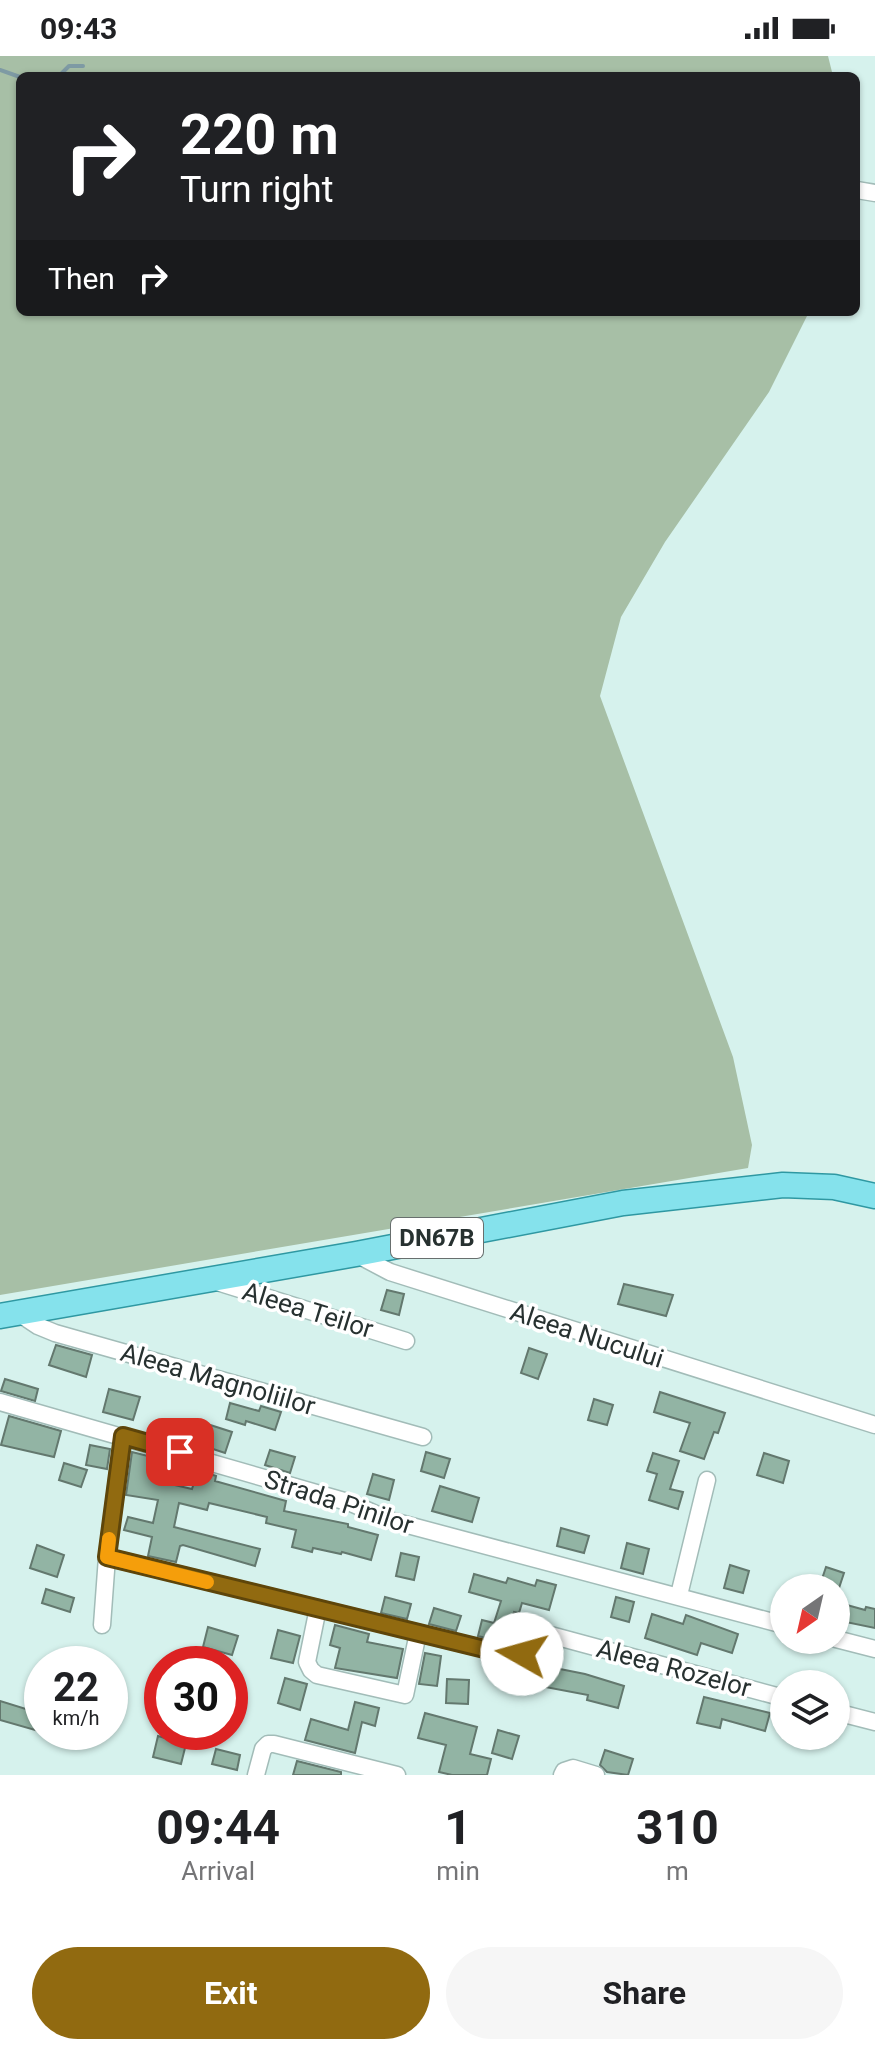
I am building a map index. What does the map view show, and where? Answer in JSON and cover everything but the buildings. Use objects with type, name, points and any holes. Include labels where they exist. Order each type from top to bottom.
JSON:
[{"type":"main road","name":"DN67B","points":[[8,1314],[356,1254],[623,1203],[783,1185],[834,1187],[875,1196]]},
{"type":"street","name":"Aleea Nucului","points":[[356,1254],[390,1272],[875,1425]]},
{"type":"street","name":"Aleea Teilor","points":[[209,1279],[406,1341]]},
{"type":"street","name":"Aleea Magnoliilor","points":[[8,1314],[55,1333],[423,1437]]},
{"type":"street","name":"Strada Pinilor","points":[[0,1402],[351,1503],[389,1520],[770,1621]]},
{"type":"street","points":[[102,1625],[107,1557],[123,1436]]},
{"type":"street","points":[[679,1595],[707,1480]]},
{"type":"street","name":"Aleea Rozelor","points":[[107,1557],[518,1656],[537,1634],[543,1633],[770,1694]]},
{"type":"street","points":[[318,1608],[307,1662],[317,1675],[405,1695],[418,1633]]},
{"type":"street","points":[[850,1643],[875,1649]]},
{"type":"street","points":[[850,1716],[875,1722]]},
{"type":"street","points":[[256,1775],[263,1749],[268,1744],[274,1744],[397,1775]]},
{"type":"street","points":[[562,1775],[573,1768],[596,1775]]},
{"type":"green space","points":[[0,56],[828,56],[832,72],[16,72],[16,316],[807,316],[769,392],[665,542],[621,617],[600,696],[733,1057],[752,1145],[748,1168],[0,1295]]},
{"type":"waterway","points":[[63,72],[69,66],[83,66]]},
{"type":"waterway","points":[[0,70],[16,76]]},
{"type":"slow traffic","points":[[109,1539],[107,1557],[207,1582]]},
{"type":"route","points":[[180,1452],[123,1436],[107,1557],[505,1654],[522,1654]]}]
